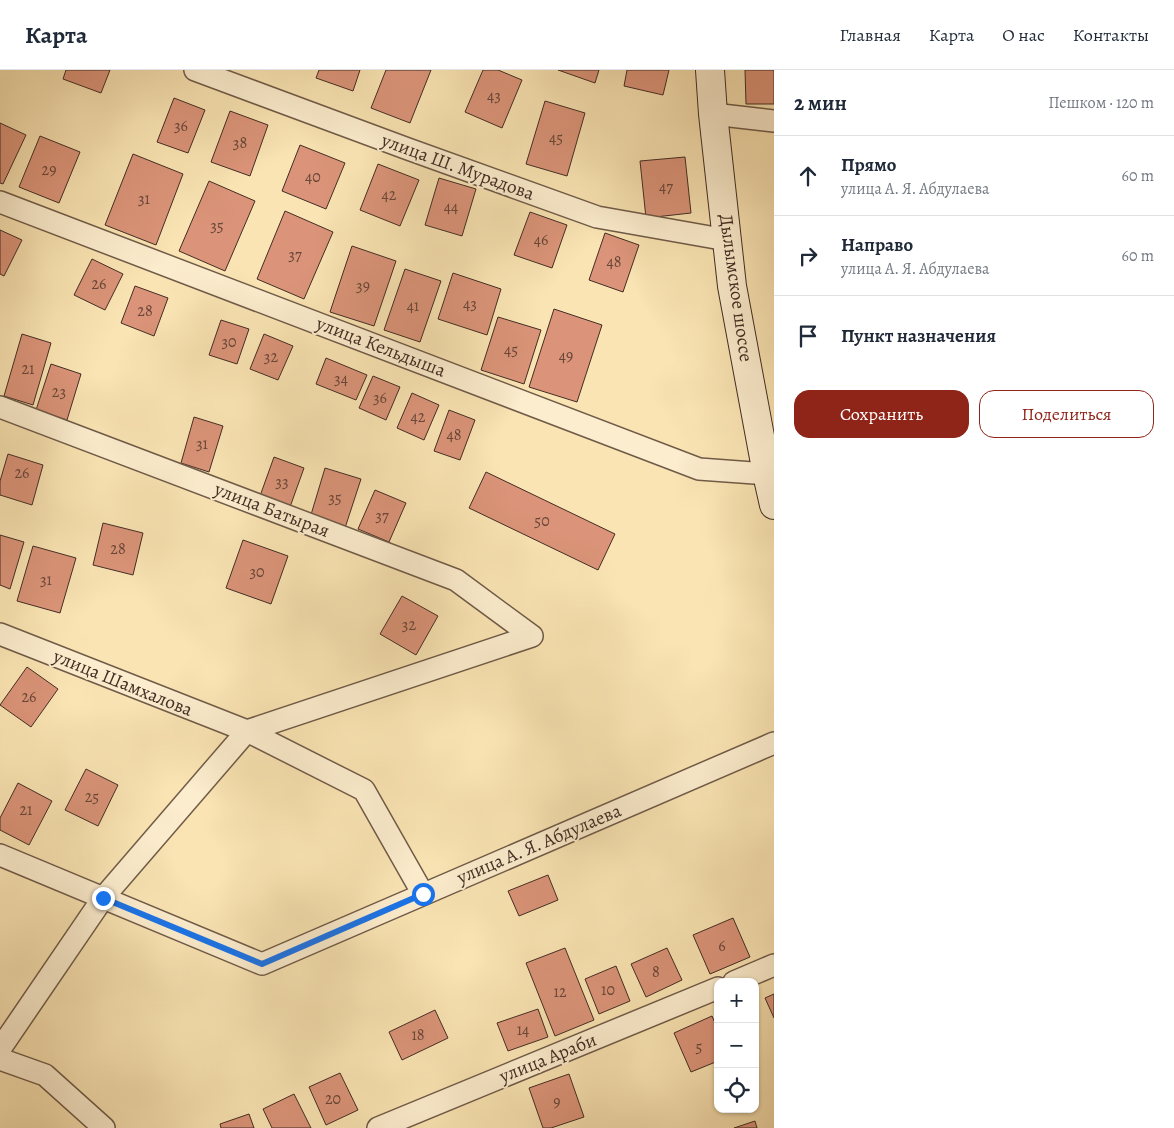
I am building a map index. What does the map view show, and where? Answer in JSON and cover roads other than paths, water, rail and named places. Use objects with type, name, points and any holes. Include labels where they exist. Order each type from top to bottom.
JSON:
[{"type":"main road","name":"Дылымское шоссе","points":[[710,70],[732,286],[774,505]]},
{"type":"street","name":"улица Ш. Мурадова","points":[[195,70],[398,146],[597,217],[727,240]]},
{"type":"street","points":[[713,114],[774,121]]},
{"type":"street","name":"улица Кельдыша","points":[[0,202],[699,469],[767,474]]},
{"type":"street","name":"улица Батырая","points":[[0,407],[456,580],[532,636],[246,732]]},
{"type":"street","name":"улица Шамхалова","points":[[0,634],[246,732],[364,790],[423,894]]},
{"type":"street","points":[[0,1049],[103,898],[246,732]]},
{"type":"street","name":"улица А. Я. Абдулаева","points":[[0,856],[262,964],[774,743]]},
{"type":"street","points":[[743,978],[774,965]]},
{"type":"street","name":"улица Араби","points":[[378,1128],[714,990]]},
{"type":"street","points":[[0,1059],[45,1075],[104,1128]]}]
